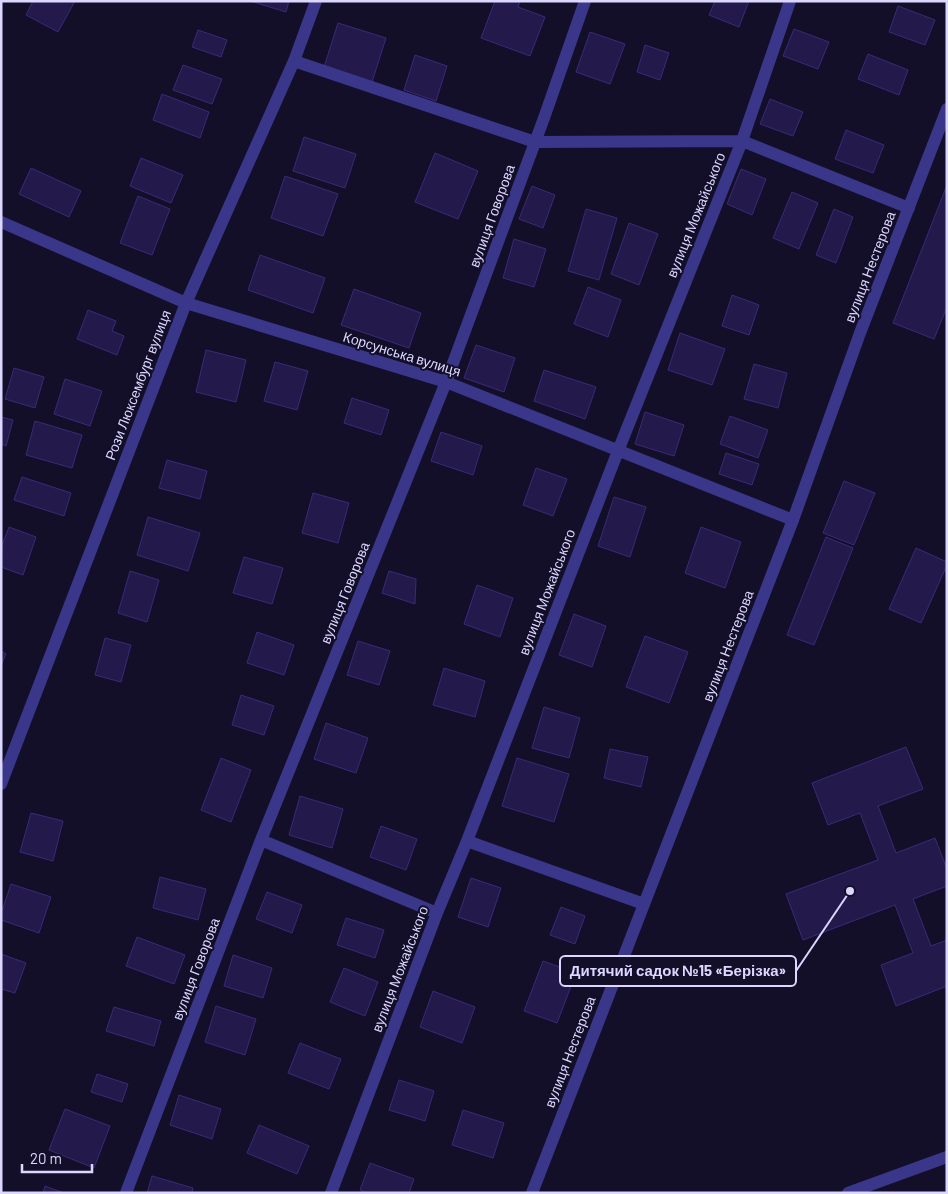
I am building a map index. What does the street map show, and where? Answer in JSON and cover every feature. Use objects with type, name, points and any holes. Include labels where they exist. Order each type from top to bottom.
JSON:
[{"type":"street","name":"Рози Люксембург вулиця","points":[[1,784],[186,303],[294,61],[316,1]]},
{"type":"street","name":"вулиця Говорова","points":[[126,1193],[262,840],[446,382],[585,1]]},
{"type":"street","name":"вулиця Можайського","points":[[330,1193],[437,913],[742,141],[790,1]]},
{"type":"street","points":[[294,61],[535,142],[742,141],[909,208]]},
{"type":"street","name":"вулиця Нестерова","points":[[532,1193],[793,520],[860,333],[947,109]]},
{"type":"street","name":"Корсунська вулиця","points":[[1,222],[186,303],[446,382],[793,520]]},
{"type":"street","points":[[262,840],[437,913]]},
{"type":"street","points":[[467,841],[644,904]]},
{"type":"street","points":[[848,1193],[947,1156]]},
{"type":"building","points":[[33,1],[75,1],[58,32],[26,15]]},
{"type":"building","points":[[250,1],[289,1],[286,12]]},
{"type":"building","points":[[495,1],[520,1],[518,7],[545,17],[530,56],[481,38]]},
{"type":"building","points":[[715,1],[749,1],[739,27],[709,15]]},
{"type":"building","points":[[898,6],[935,20],[925,45],[889,32]]},
{"type":"building","points":[[338,23],[386,38],[372,82],[324,67]]},
{"type":"building","points":[[794,29],[829,42],[818,69],[783,56]]},
{"type":"building","points":[[198,30],[227,40],[221,57],[192,47]]},
{"type":"building","points":[[590,32],[625,44],[610,84],[576,72]]},
{"type":"building","points":[[645,45],[669,53],[660,80],[637,72]]},
{"type":"building","points":[[868,54],[908,70],[899,95],[858,79]]},
{"type":"building","points":[[415,55],[447,66],[436,101],[404,90]]},
{"type":"building","points":[[183,65],[222,79],[212,104],[173,90]]},
{"type":"building","points":[[162,94],[209,112],[200,138],[153,120]]},
{"type":"building","points":[[770,99],[803,112],[793,136],[760,124]]},
{"type":"building","points":[[846,130],[884,145],[873,173],[835,159]]},
{"type":"building","points":[[304,137],[356,154],[345,188],[293,171]]},
{"type":"building","points":[[435,153],[478,171],[458,219],[415,202]]},
{"type":"building","points":[[141,158],[183,175],[171,203],[130,186]]},
{"type":"building","points":[[31,168],[81,191],[69,217],[19,194]]},
{"type":"building","points":[[741,169],[766,179],[752,215],[727,204]]},
{"type":"building","points":[[285,176],[338,194],[323,236],[271,218]]},
{"type":"building","points":[[947,185],[947,307],[934,339],[893,323]]},
{"type":"building","points":[[532,186],[555,195],[543,228],[519,219]]},
{"type":"building","points":[[792,192],[818,203],[799,249],[773,238]]},
{"type":"building","points":[[138,196],[170,209],[152,255],[120,243]]},
{"type":"building","points":[[586,209],[617,218],[599,280],[568,271]]},
{"type":"building","points":[[834,209],[853,217],[836,263],[816,255]]},
{"type":"building","points":[[629,223],[658,234],[639,285],[611,274]]},
{"type":"building","points":[[514,239],[546,249],[534,287],[503,278]]},
{"type":"building","points":[[260,255],[325,278],[313,313],[248,290]]},
{"type":"building","points":[[588,287],[621,300],[608,337],[574,324]]},
{"type":"building","points":[[354,289],[421,313],[409,348],[341,325]]},
{"type":"building","points":[[732,295],[759,305],[749,335],[722,326]]},
{"type":"building","points":[[88,310],[116,321],[112,331],[124,336],[117,355],[77,339]]},
{"type":"building","points":[[680,333],[725,349],[712,385],[668,370]]},
{"type":"building","points":[[476,345],[515,358],[504,392],[464,378]]},
{"type":"building","points":[[206,350],[246,360],[236,402],[196,392]]},
{"type":"building","points":[[275,362],[308,371],[297,410],[264,401]]},
{"type":"building","points":[[754,364],[787,373],[778,408],[744,399]]},
{"type":"building","points":[[14,368],[44,377],[35,408],[5,399]]},
{"type":"building","points":[[544,370],[596,387],[585,419],[534,401]]},
{"type":"building","points":[[65,379],[102,391],[90,426],[54,414]]},
{"type":"building","points":[[352,398],[389,410],[381,435],[344,423]]},
{"type":"building","points":[[645,412],[684,425],[674,456],[635,444]]},
{"type":"building","points":[[730,416],[768,430],[758,458],[720,444]]},
{"type":"building","points":[[1,417],[13,420],[6,446],[1,444]]},
{"type":"building","points":[[35,421],[82,435],[72,468],[26,455]]},
{"type":"building","points":[[441,432],[482,446],[473,475],[431,461]]},
{"type":"building","points":[[726,453],[759,464],[752,485],[719,474]]},
{"type":"building","points":[[167,460],[207,471],[200,499],[159,488]]},
{"type":"building","points":[[536,468],[567,479],[553,516],[523,505]]},
{"type":"building","points":[[22,477],[71,493],[64,516],[14,500]]},
{"type":"building","points":[[844,481],[875,493],[854,545],[823,533]]},
{"type":"building","points":[[313,493],[349,503],[338,543],[302,533]]},
{"type":"building","points":[[614,497],[646,507],[630,557],[598,546]]},
{"type":"building","points":[[148,517],[200,533],[188,571],[137,555]]},
{"type":"building","points":[[9,527],[36,537],[23,575],[1,567],[1,548]]},
{"type":"building","points":[[701,527],[741,542],[725,588],[685,573]]},
{"type":"building","points":[[826,537],[853,548],[814,645],[787,635]]},
{"type":"building","points":[[916,548],[947,562],[921,623],[889,609]]},
{"type":"building","points":[[244,557],[283,568],[272,604],[233,593]]},
{"type":"building","points":[[130,571],[159,580],[147,622],[118,613]]},
{"type":"building","points":[[389,571],[416,579],[415,604],[382,593]]},
{"type":"building","points":[[477,585],[513,598],[500,637],[464,624]]},
{"type":"building","points":[[574,614],[606,626],[592,667],[559,655]]},
{"type":"building","points":[[257,632],[294,645],[284,675],[247,663]]},
{"type":"building","points":[[645,636],[688,652],[669,703],[626,687]]},
{"type":"building","points":[[105,638],[131,645],[121,682],[95,675]]},
{"type":"building","points":[[358,641],[390,651],[379,685],[347,675]]},
{"type":"building","points":[[1,651],[6,654],[1,665]]},
{"type":"building","points":[[444,668],[485,681],[475,717],[433,705]]},
{"type":"building","points":[[241,695],[274,706],[264,735],[232,725]]},
{"type":"building","points":[[544,707],[580,718],[569,758],[532,748]]},
{"type":"building","points":[[326,723],[368,738],[356,773],[314,759]]},
{"type":"building","points":[[906,747],[923,789],[878,806],[896,853],[935,838],[947,869],[947,886],[913,899],[931,946],[947,940],[947,986],[896,1006],[881,965],[913,953],[895,905],[803,940],[786,894],[878,860],[860,813],[828,825],[812,783]]},
{"type":"building","points":[[610,749],[648,757],[641,787],[604,778]]},
{"type":"building","points":[[221,758],[251,770],[231,822],[201,810]]},
{"type":"building","points":[[517,758],[569,774],[554,822],[502,806]]},
{"type":"building","points":[[300,796],[343,809],[332,848],[289,835]]},
{"type":"building","points":[[31,813],[63,821],[53,861],[20,852]]},
{"type":"building","points":[[381,826],[417,839],[406,870],[370,857]]},
{"type":"building","points":[[160,877],[206,889],[198,920],[153,908]]},
{"type":"building","points":[[471,878],[501,888],[488,927],[458,917]]},
{"type":"building","points":[[11,884],[51,897],[39,933],[1,920],[1,914]]},
{"type":"building","points":[[267,892],[302,905],[292,933],[256,919]]},
{"type":"building","points":[[561,907],[585,916],[575,944],[550,935]]},
{"type":"building","points":[[346,918],[384,930],[375,958],[337,945]]},
{"type":"building","points":[[137,937],[185,955],[174,984],[126,966]]},
{"type":"building","points":[[1,954],[26,963],[15,993],[1,989]]},
{"type":"building","points":[[233,955],[272,968],[263,998],[224,986]]},
{"type":"building","points":[[543,961],[576,973],[557,1023],[524,1011]]},
{"type":"building","points":[[344,968],[378,982],[365,1016],[330,1002]]},
{"type":"building","points":[[433,991],[475,1007],[462,1043],[420,1027]]},
{"type":"building","points":[[216,1006],[256,1019],[245,1055],[205,1042]]},
{"type":"building","points":[[114,1007],[161,1021],[154,1046],[106,1031]]},
{"type":"building","points":[[300,1043],[341,1059],[329,1089],[288,1073]]},
{"type":"building","points":[[97,1074],[128,1084],[122,1102],[91,1092]]},
{"type":"building","points":[[399,1080],[434,1091],[425,1121],[389,1110]]},
{"type":"building","points":[[179,1095],[221,1109],[212,1139],[170,1125]]},
{"type":"building","points":[[65,1109],[110,1126],[94,1168],[49,1150]]},
{"type":"building","points":[[463,1110],[504,1123],[493,1158],[452,1145]]},
{"type":"building","points":[[259,1125],[309,1146],[297,1174],[247,1153]]},
{"type":"building","points":[[370,1163],[414,1179],[409,1193],[367,1193],[360,1190]]},
{"type":"building","points":[[152,1176],[193,1188],[192,1193],[147,1193]]},
{"type":"building","points":[[45,1186],[64,1193],[43,1193]]},
{"type":"place","name":"Дитячий садок №15 «Берізка»","points":[[850,891]]}]
